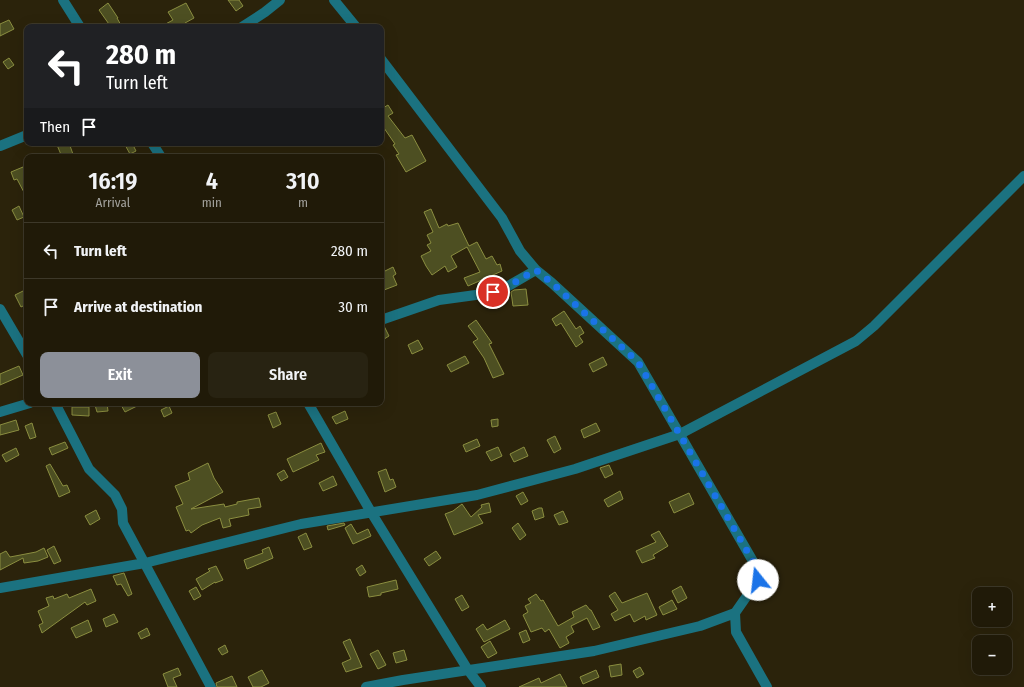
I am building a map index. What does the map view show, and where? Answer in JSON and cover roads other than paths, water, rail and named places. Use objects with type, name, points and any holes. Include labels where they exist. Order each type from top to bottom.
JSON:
[{"type":"street","points":[[63,0],[78,24]]},
{"type":"street","points":[[247,24],[280,0]]},
{"type":"street","points":[[334,0],[354,24]]},
{"type":"street","points":[[366,687],[594,651],[700,626],[735,613],[758,580],[758,570],[638,362],[536,270],[520,251],[502,218],[384,63]]},
{"type":"street","points":[[0,146],[24,136]]},
{"type":"street","points":[[0,588],[145,563],[301,524],[477,495],[574,469],[680,434],[856,341],[874,326],[1024,176]]},
{"type":"street","points":[[384,319],[439,300],[482,294],[503,289],[536,270]]},
{"type":"street","points":[[0,310],[24,350]]},
{"type":"street","points":[[0,412],[24,405]]},
{"type":"street","points":[[57,406],[89,469],[115,495],[122,510],[123,523],[211,687]]},
{"type":"street","points":[[310,406],[371,512],[480,687]]},
{"type":"street","points":[[735,613],[736,632],[767,687]]}]
